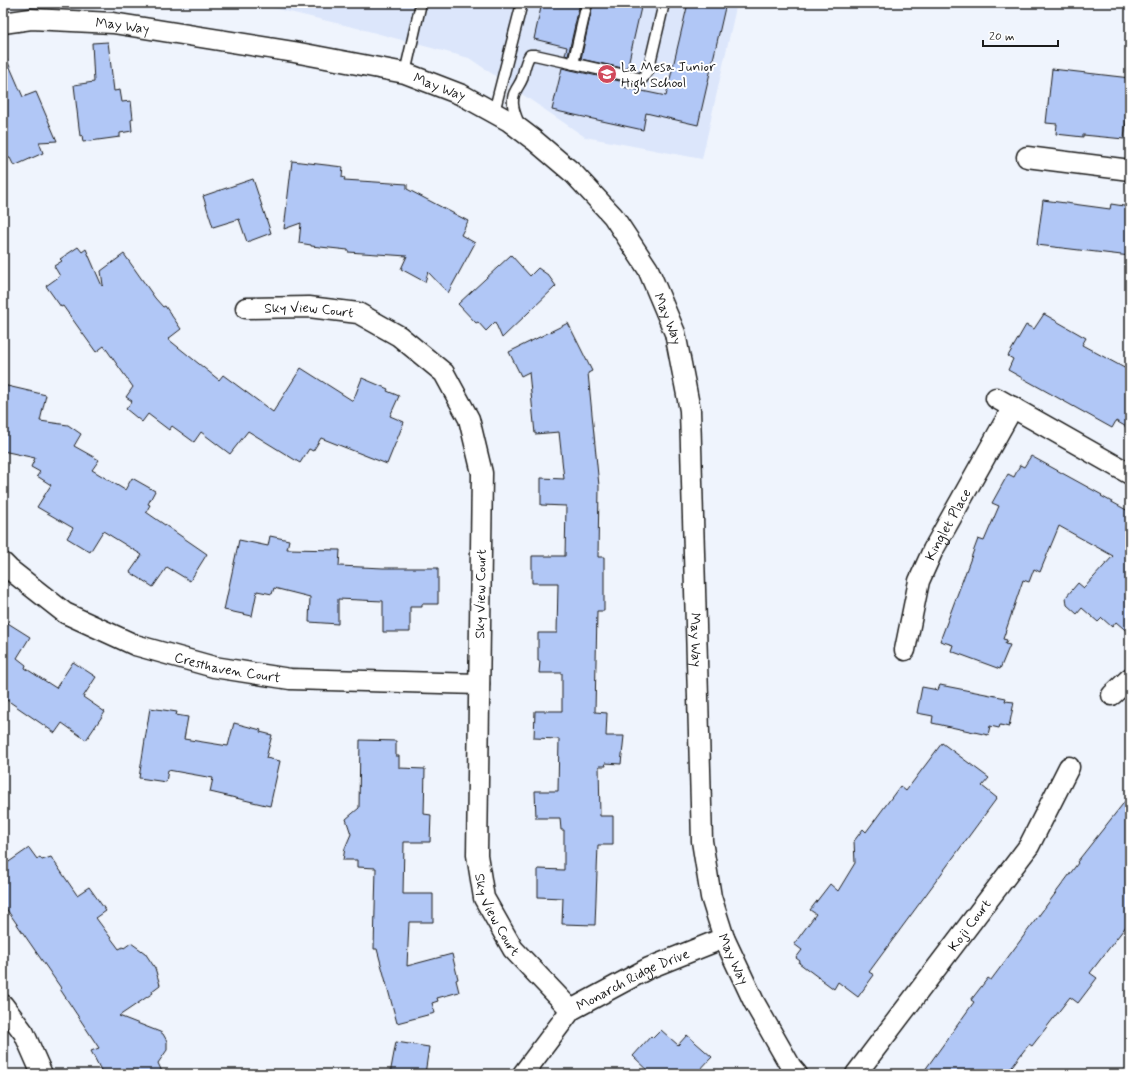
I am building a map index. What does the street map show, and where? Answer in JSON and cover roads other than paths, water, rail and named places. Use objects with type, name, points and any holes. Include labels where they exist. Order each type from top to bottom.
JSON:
[{"type":"street","name":"May Way","points":[[3,23],[31,19],[113,23],[301,54],[405,74],[462,95],[494,112],[522,131],[574,174],[613,216],[648,269],[675,333],[690,410],[702,841],[712,897],[724,938],[754,1002],[791,1067],[797,1074]]},
{"type":"street","points":[[1027,157],[1130,170]]},
{"type":"street","name":"Sky View Court","points":[[246,308],[309,307],[358,312],[399,336],[444,373],[469,419],[482,473],[477,854],[484,898],[513,949],[571,1010]]},
{"type":"street","name":"Kinglet Place","points":[[904,650],[919,580],[1004,402],[1130,474]]},
{"type":"street","name":"Cresthaven Court","points":[[3,563],[65,613],[135,645],[214,667],[290,679],[479,684]]},
{"type":"street","points":[[1112,695],[1130,678]]},
{"type":"street","name":"Koji Court","points":[[856,1074],[1029,846],[1069,767]]},
{"type":"street","name":"Monarch Ridge Drive","points":[[523,1074],[571,1010],[649,968],[724,938]]},
{"type":"street","points":[[3,1005],[24,1032],[42,1074]]},
{"type":"lane","points":[[405,74],[421,3]]},
{"type":"lane","points":[[494,112],[522,3]]},
{"type":"lane","points":[[573,64],[587,3]]},
{"type":"lane","points":[[522,131],[514,107],[513,98],[520,85],[527,59],[530,55],[642,79],[648,71],[664,3]]},
{"type":"place","name":"La Mesa Junior High School","points":[[607,74]]}]
